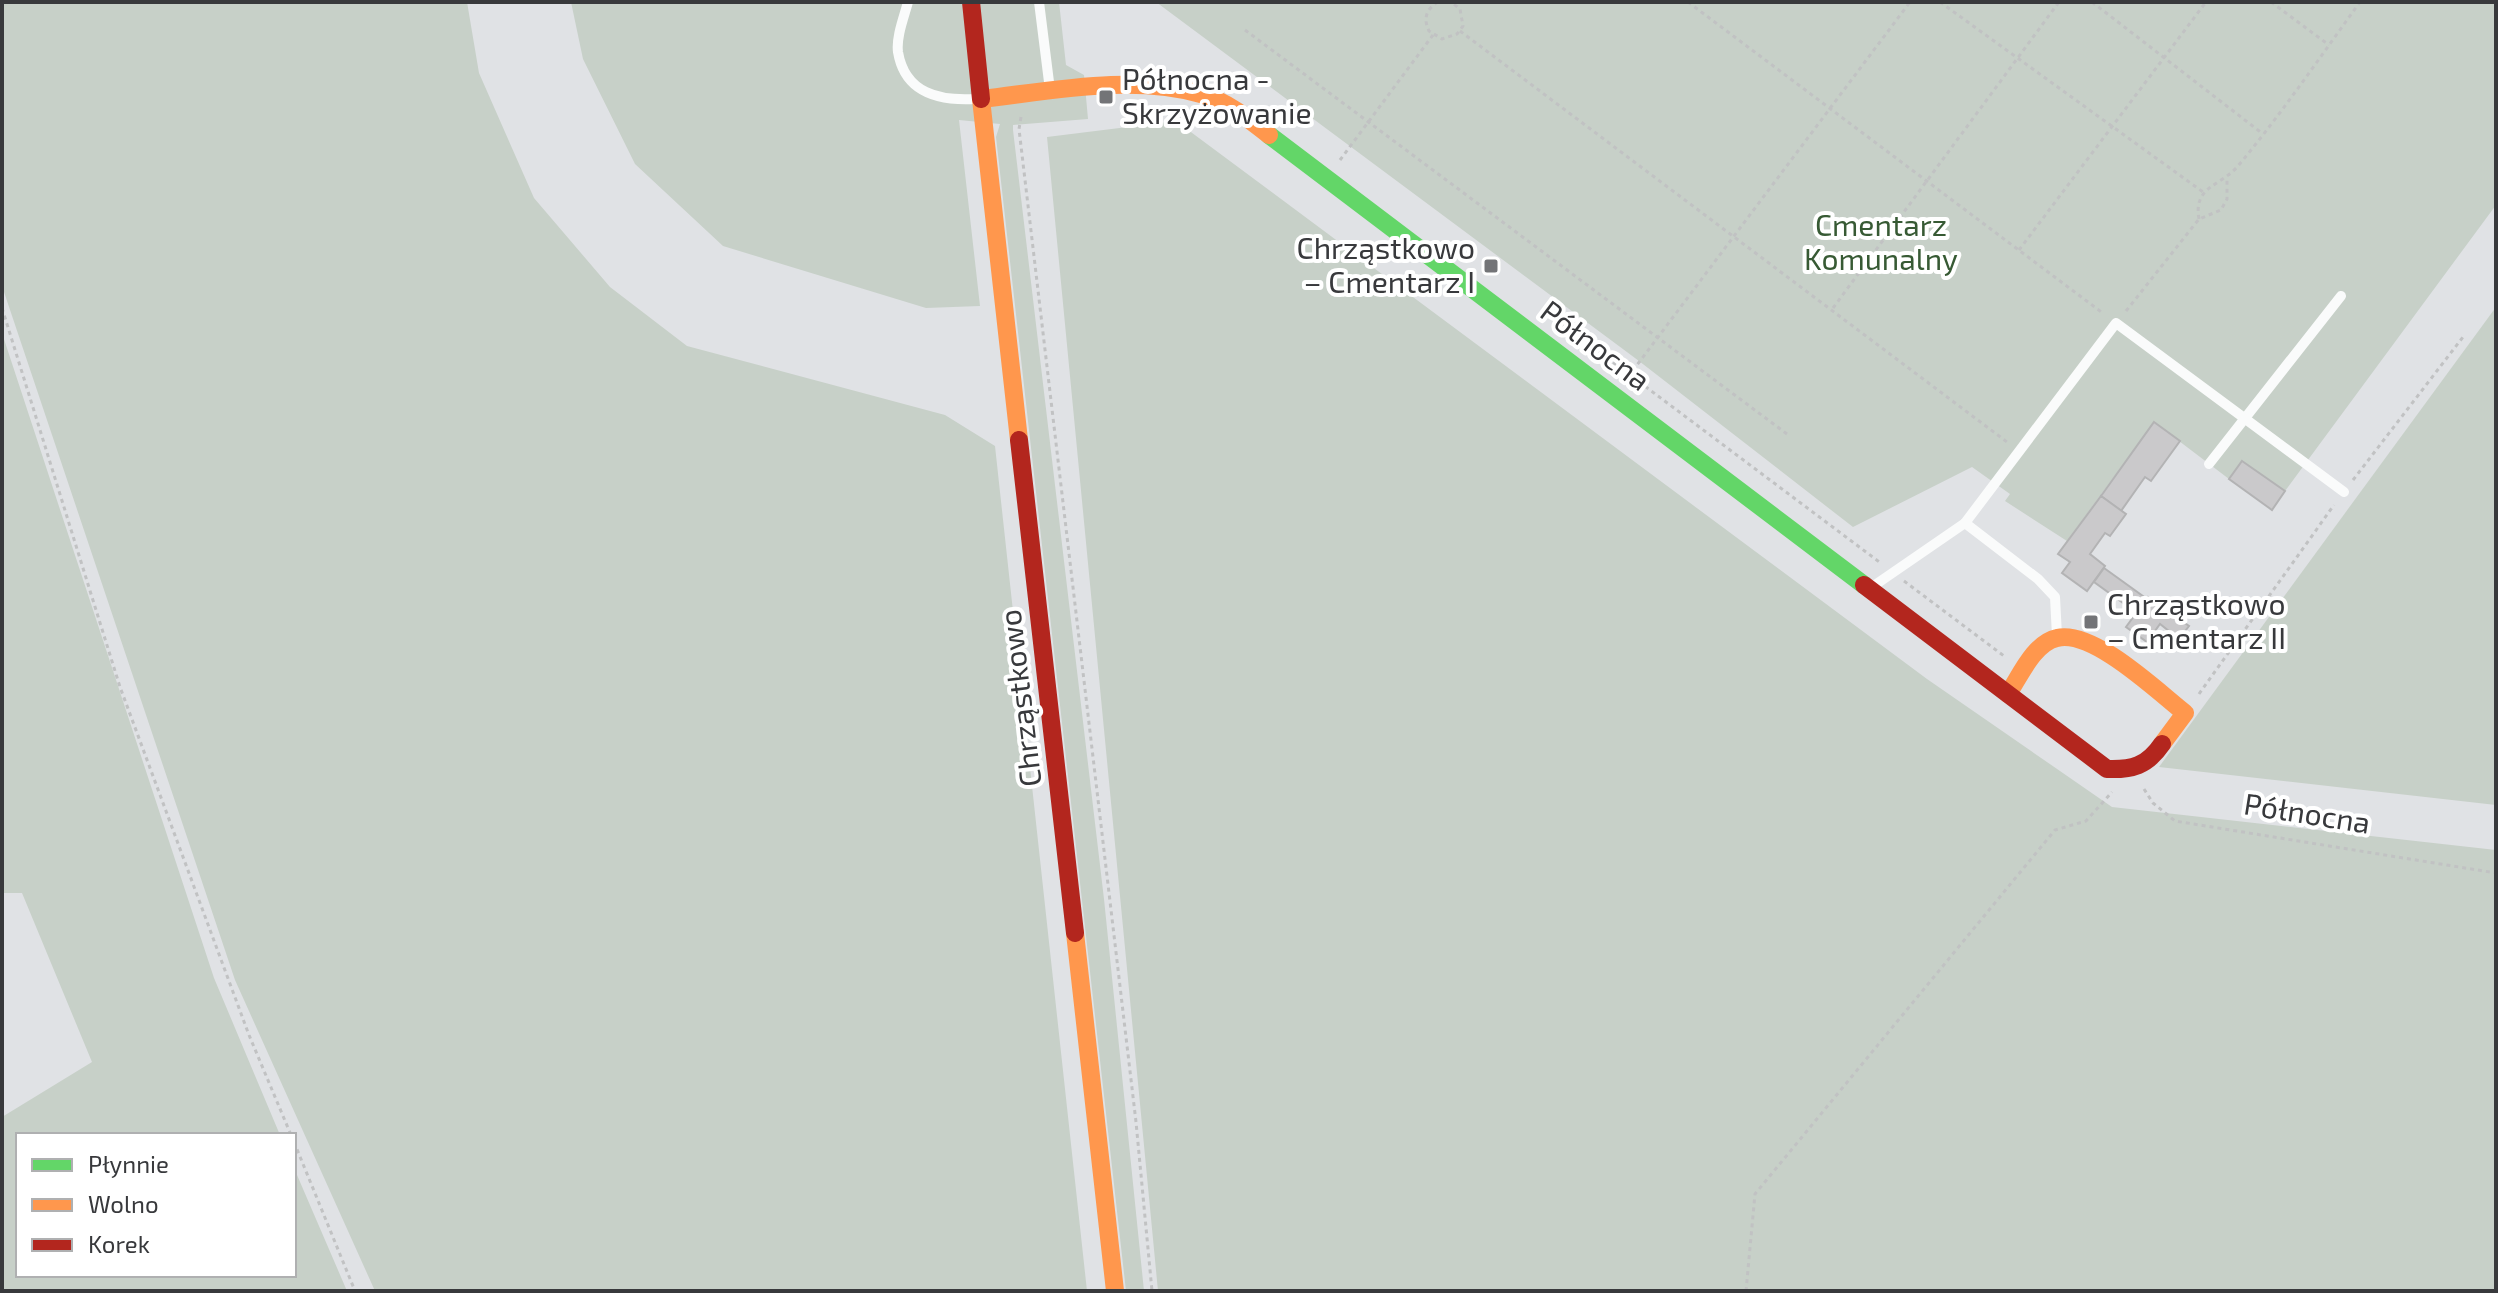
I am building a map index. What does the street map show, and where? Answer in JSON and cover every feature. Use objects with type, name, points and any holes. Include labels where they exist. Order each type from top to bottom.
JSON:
[{"type":"main road","name":"Chrząstkowo","points":[[971,2],[1115,1291]]},
{"type":"main road","name":"Północna","points":[[981,99],[1173,86],[1205,95],[1264,131],[2107,769],[2132,770]]},
{"type":"main road","points":[[2008,694],[2042,647],[2057,638],[2073,637],[2092,644],[2185,713],[2153,757],[2132,770]]},
{"type":"lane","points":[[908,2],[898,52],[910,79],[922,93],[949,101],[981,99]]},
{"type":"lane","points":[[1039,2],[1050,92]]},
{"type":"lane","points":[[2209,464],[2341,296]]},
{"type":"lane","points":[[1868,590],[1965,523],[2116,323],[2344,492]]},
{"type":"lane","points":[[1965,523],[2038,579],[2055,597],[2057,638]]},
{"type":"path","points":[[1438,2],[1430,4],[1425,20],[1433,35],[1447,39],[1460,31],[1463,20],[1458,4],[1451,2]]},
{"type":"path","points":[[1688,2],[2116,323],[2199,219],[2221,210],[2227,199],[2227,179]]},
{"type":"path","points":[[1615,396],[1910,2]]},
{"type":"path","points":[[1940,2],[2203,192]]},
{"type":"path","points":[[1833,308],[2059,2]]},
{"type":"path","points":[[2092,2],[2264,135]]},
{"type":"path","points":[[2019,250],[2206,2]]},
{"type":"path","points":[[2271,2],[2329,45]]},
{"type":"path","points":[[2199,219],[2198,202],[2203,192],[2227,179],[2264,135],[2360,2]]},
{"type":"path","points":[[1245,30],[1787,434]]},
{"type":"path","points":[[1460,31],[1733,237],[1833,308],[2019,452]]},
{"type":"path","points":[[1350,146],[1433,35]]},
{"type":"path","points":[[1024,113],[1019,129],[1136,1122],[1152,1291]]},
{"type":"path","points":[[2,308],[120,687],[249,1035],[290,1133]]},
{"type":"path","points":[[2185,713],[2344,492],[2463,337]]},
{"type":"path","points":[[1746,1291],[1755,1194],[2055,830],[2086,821],[2132,770]]},
{"type":"path","name":"Północna","points":[[2132,770],[2153,803],[2175,821],[2496,873]]},
{"type":"path","points":[[296,1147],[355,1291]]},
{"type":"green space","points":[[2,2],[467,2],[479,73],[534,198],[610,287],[687,346],[945,415],[995,446],[1087,1291],[375,1291],[235,980],[2,286]]},
{"type":"green space","points":[[571,2],[1059,2],[1066,65],[1084,75],[1088,119],[1013,125],[1013,130],[1104,899],[1144,1291],[1126,1291],[996,137],[1000,124],[959,120],[980,306],[926,308],[723,246],[635,164],[583,59]]},
{"type":"green space","name":"Cmentarz Komunalny","points":[[1156,2],[2496,2],[2496,205],[2285,491],[2242,461],[2229,479],[2154,422],[2067,541],[2005,501],[2010,494],[1972,467],[1853,527],[1639,361]]},
{"type":"green space","points":[[1176,121],[1927,679],[2112,807],[2496,850],[2496,1291],[1158,1291],[1047,137]]},
{"type":"green space","points":[[2496,307],[2496,805],[2159,767]]},
{"type":"green space","points":[[2,333],[214,978],[279,1133],[16,1133],[16,1277],[296,1277],[296,1173],[347,1291],[2,1291],[2,1117],[92,1062],[22,893],[2,893]]},
{"type":"building","points":[[2154,422],[2180,441],[2151,481],[2145,477],[2121,511],[2101,496]]},
{"type":"building","points":[[2242,461],[2285,491],[2272,510],[2229,479]]},
{"type":"building","points":[[2101,496],[2126,514],[2110,536],[2105,533],[2090,554],[2105,566],[2087,591],[2062,573],[2070,562],[2058,554]]},
{"type":"building","points":[[2104,568],[2147,599],[2137,613],[2094,582]]},
{"type":"building","points":[[2148,597],[2189,626],[2179,639],[2160,624],[2147,642],[2126,627]]},
{"type":"traffic: fast","points":[[1269,135],[1864,585]]},
{"type":"traffic: slow","points":[[1019,440],[981,99],[1091,86],[1175,88],[1219,101],[1269,135]]},
{"type":"traffic: slow","points":[[2008,694],[2041,646],[2057,638],[2088,643],[2124,664],[2185,713],[2162,744]]},
{"type":"traffic: slow","points":[[1075,933],[1115,1291]]},
{"type":"traffic: jam","points":[[971,2],[981,99]]},
{"type":"traffic: jam","points":[[1019,440],[1075,933]]},
{"type":"traffic: jam","points":[[1864,585],[2107,769],[2124,769],[2145,762],[2162,744]]},
{"type":"place","name":"Północna - Skrzyżowanie","points":[[1106,97]]},
{"type":"place","name":"Chrząstkowo – Cmentarz I","points":[[1491,266]]},
{"type":"place","name":"Chrząstkowo – Cmentarz II","points":[[2091,622]]}]
